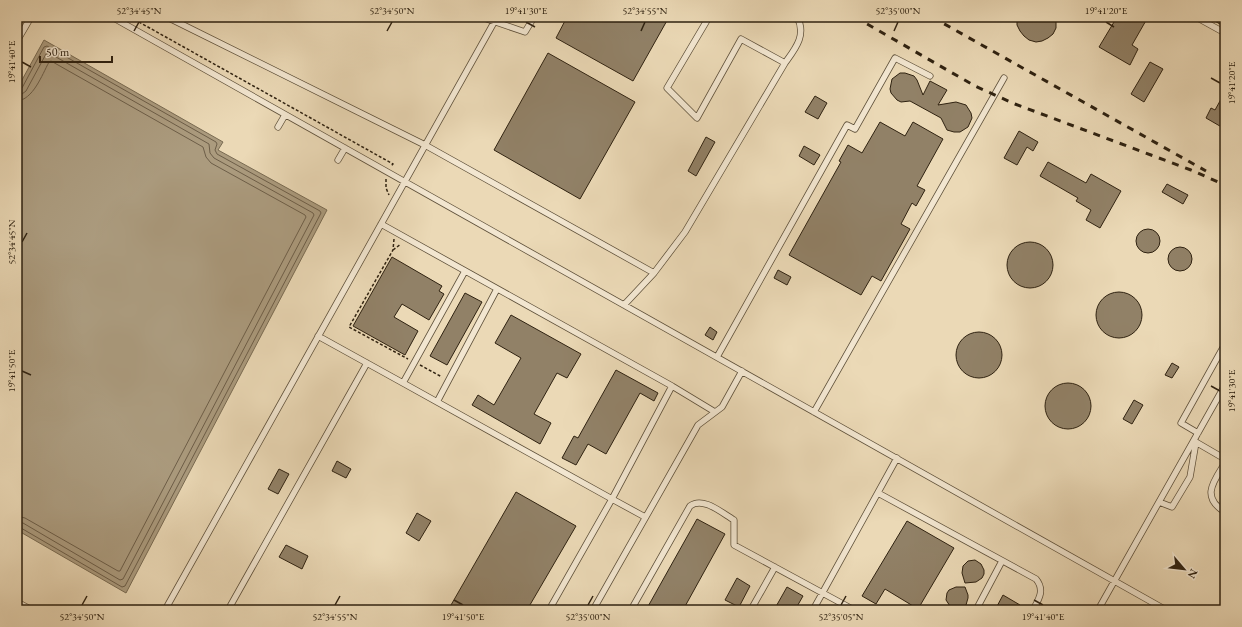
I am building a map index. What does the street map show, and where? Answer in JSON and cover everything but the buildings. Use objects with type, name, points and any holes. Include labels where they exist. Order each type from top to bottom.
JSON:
[{"type":"lane","points":[[17,41],[31,17]]},
{"type":"lane","points":[[112,17],[1166,610]]},
{"type":"lane","points":[[167,17],[425,145],[654,273]]},
{"type":"lane","points":[[481,17],[496,19],[525,32],[534,17]]},
{"type":"lane","points":[[709,17],[667,88],[697,118],[741,39],[785,63]]},
{"type":"lane","points":[[624,305],[654,273],[685,232],[785,63],[798,44],[801,32],[800,22],[797,17]]},
{"type":"lane","points":[[1196,17],[1225,33]]},
{"type":"lane","points":[[165,610],[496,19]]},
{"type":"lane","points":[[717,357],[847,125],[855,129],[895,58],[930,76]]},
{"type":"lane","points":[[814,412],[1004,78]]},
{"type":"lane","points":[[278,127],[285,115]]},
{"type":"lane","points":[[338,160],[345,148]]},
{"type":"lane","points":[[381,224],[672,386],[715,412]]},
{"type":"lane","points":[[403,383],[465,271]]},
{"type":"lane","points":[[437,402],[497,289]]},
{"type":"lane","points":[[318,336],[645,517]]},
{"type":"lane","points":[[1198,433],[1181,423],[1225,344]]},
{"type":"lane","points":[[228,610],[367,363]]},
{"type":"lane","points":[[593,610],[698,425],[722,407],[742,371]]},
{"type":"lane","points":[[1159,502],[1172,507],[1190,477],[1195,442],[1198,433],[1225,385]]},
{"type":"lane","points":[[549,610],[612,500],[672,386]]},
{"type":"lane","points":[[1195,442],[1225,459]]},
{"type":"lane","points":[[1098,610],[1195,442]]},
{"type":"lane","points":[[813,610],[897,458]]},
{"type":"lane","points":[[1225,463],[1212,483],[1210,490],[1212,498],[1216,504],[1225,512]]},
{"type":"lane","points":[[878,493],[1036,579],[1040,584],[1041,595],[1033,610]]},
{"type":"lane","points":[[631,610],[690,506],[693,503],[698,502],[706,504],[734,520],[734,545],[854,610]]},
{"type":"lane","points":[[976,610],[1002,561]]},
{"type":"lane","points":[[753,606],[775,567]]},
{"type":"lane","points":[[17,602],[32,610]]},
{"type":"path","points":[[130,17],[392,164],[386,180],[386,188],[389,195],[394,199]]},
{"type":"path","points":[[395,232],[393,250],[349,327],[448,380]]},
{"type":"path","points":[[393,250],[408,239]]},
{"type":"water","points":[[44,40],[223,142],[218,150],[327,210],[126,593],[17,530],[17,89]]},
{"type":"railway","points":[[855,17],[975,86],[1015,104],[1191,170],[1225,185]]},
{"type":"railway","points":[[932,17],[1206,171]]}]
